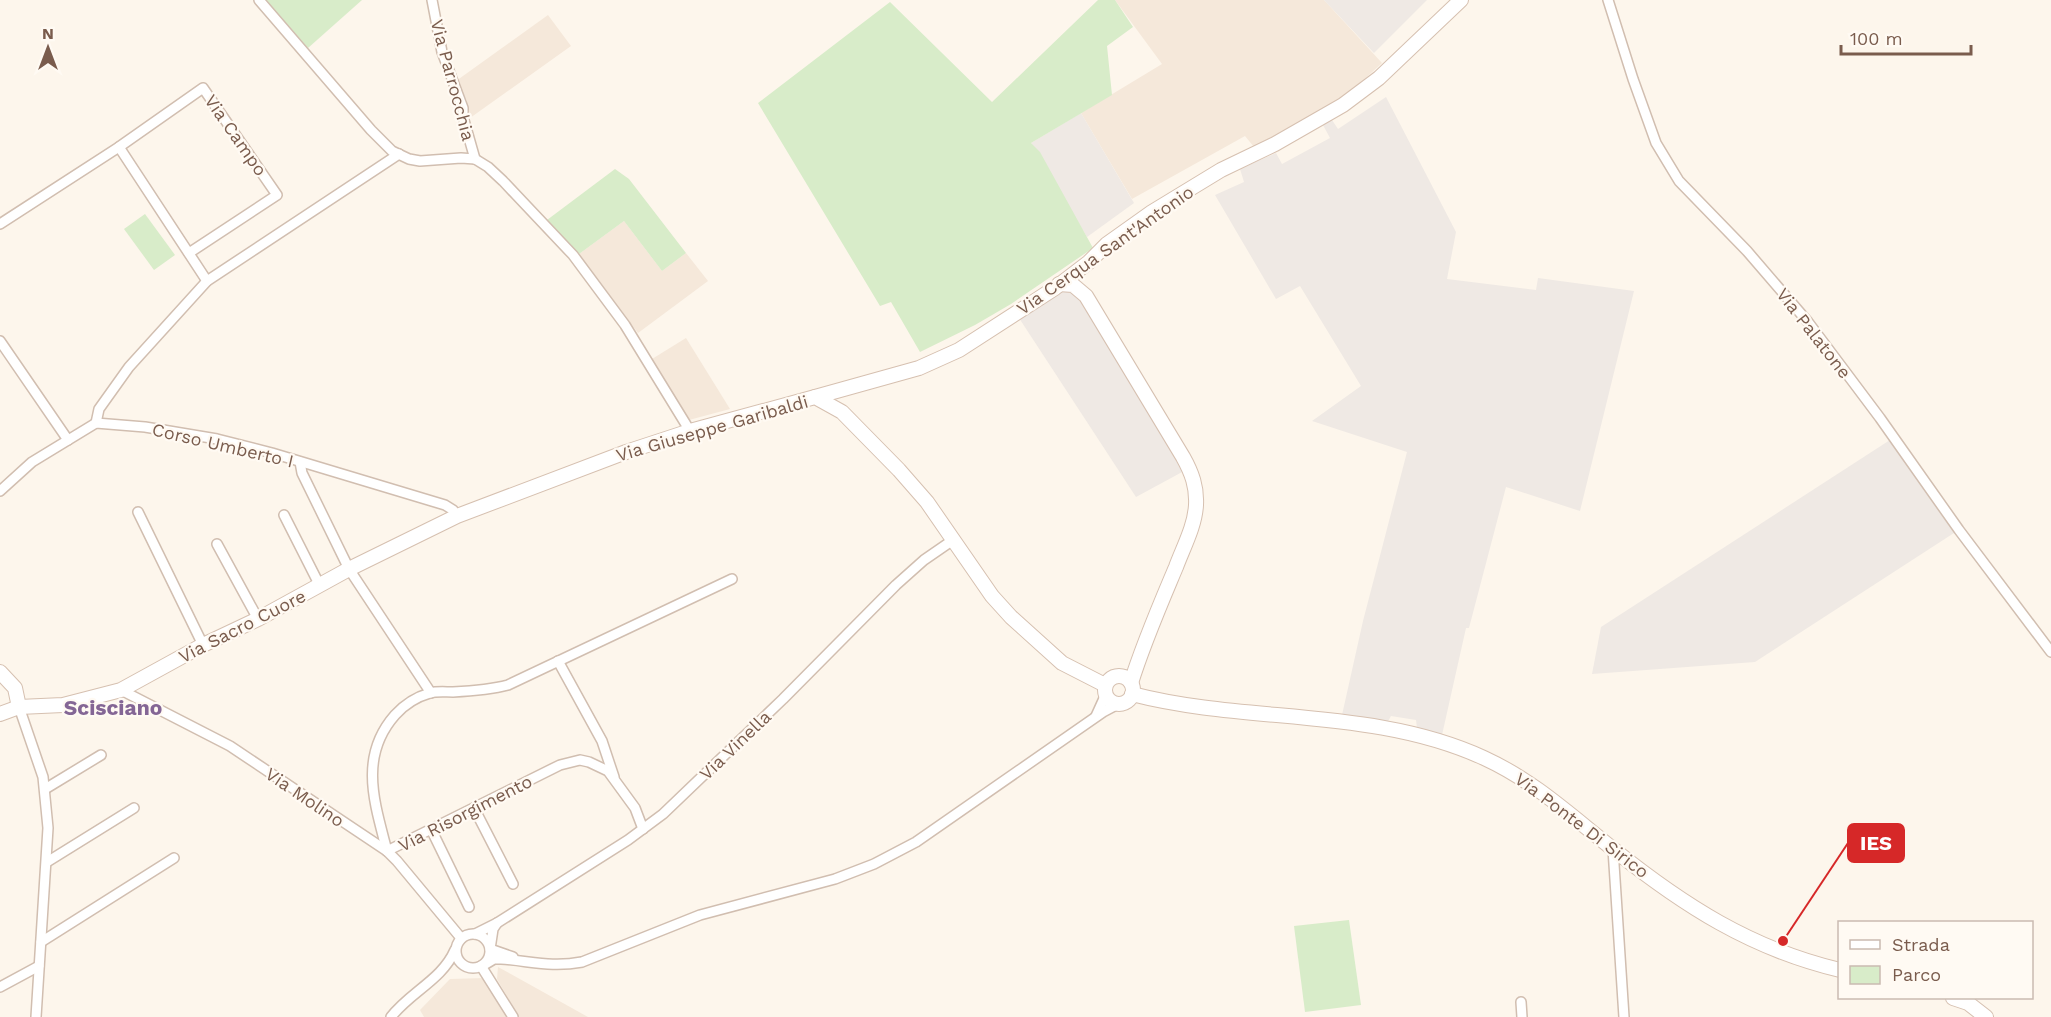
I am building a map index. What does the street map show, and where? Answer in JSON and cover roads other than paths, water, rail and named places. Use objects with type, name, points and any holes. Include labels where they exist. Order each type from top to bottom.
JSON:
[{"type":"street","points":[[259,0],[384,145],[399,154],[420,161],[475,159],[503,181],[573,255],[625,325],[690,431]]},
{"type":"street","name":"Via Parrocchia","points":[[432,0],[442,52],[463,108],[463,117],[475,159]]},
{"type":"street","name":"Via Cerqua Sant'Antonio","points":[[815,397],[919,368],[958,350],[1073,280],[1107,244],[1152,212],[1221,170],[1275,144],[1343,105],[1379,78],[1461,0]]},
{"type":"street","name":"Via Palatone","points":[[1608,0],[1656,143],[1679,181],[1747,251],[1808,322],[1880,418],[1939,503],[2051,652]]},
{"type":"street","name":"Via Campo","points":[[119,147],[203,88],[277,195],[189,253]]},
{"type":"street","points":[[0,224],[119,147],[207,281]]},
{"type":"street","points":[[0,491],[32,462],[96,423],[99,409],[129,367],[207,281],[399,154]]},
{"type":"street","points":[[436,976],[448,971],[473,969],[494,959],[546,965],[582,962],[711,912],[835,879],[865,868],[916,842],[1095,718],[1127,700],[1138,658],[1189,533],[1196,508],[1196,490],[1193,474],[1086,296],[1073,280]]},
{"type":"street","points":[[0,341],[68,440]]},
{"type":"street","name":"Via Giuseppe Garibaldi","points":[[457,516],[566,473],[690,431],[815,397],[842,412],[870,439],[927,502],[992,596],[1011,617],[1062,663],[1108,685]]},
{"type":"street","name":"Corso Umberto I","points":[[96,423],[146,427],[217,440],[445,505],[457,516]]},
{"type":"street","points":[[300,462],[302,473],[349,569],[431,693]]},
{"type":"street","points":[[138,512],[203,645]]},
{"type":"street","points":[[284,515],[320,586]]},
{"type":"street","name":"Via Sacro Cuore","points":[[0,714],[19,707],[63,705],[121,690],[349,569],[457,516]]},
{"type":"street","name":"Via Vinella","points":[[475,934],[497,923],[656,819],[693,787],[897,585],[924,560],[953,540]]},
{"type":"street","points":[[217,544],[258,619]]},
{"type":"street","name":"Via Risorgimento","points":[[635,808],[608,771],[589,762],[570,761],[387,851],[373,792],[372,775],[376,745],[403,707],[431,693],[493,689],[508,685],[732,579]]},
{"type":"street","points":[[1095,718],[1108,685],[1138,658]]},
{"type":"street","points":[[558,660],[602,741],[614,777]]},
{"type":"street","points":[[0,672],[15,688],[45,789],[48,828],[47,862],[36,1017]]},
{"type":"street","name":"Via Ponte Di Sirico","points":[[1108,685],[1122,676],[1131,689],[1177,704],[1336,720],[1403,731],[1455,747],[1504,767],[1529,782],[1552,798],[1612,849],[1692,908],[1720,925],[1762,945],[1820,966],[1838,970]]},
{"type":"street","points":[[1108,685],[1112,702],[1120,704]]},
{"type":"street","name":"Via Molino","points":[[121,690],[230,746],[387,851],[461,939]]},
{"type":"street","points":[[45,789],[101,754]]},
{"type":"street","points":[[47,862],[134,808]]},
{"type":"street","points":[[474,808],[513,884]]},
{"type":"street","points":[[635,808],[656,819]]},
{"type":"street","points":[[635,808],[643,829]]},
{"type":"street","points":[[431,829],[469,908]]},
{"type":"street","points":[[1612,849],[1624,1017]]},
{"type":"street","points":[[41,942],[174,858]]},
{"type":"street","points":[[483,965],[490,955],[493,929],[497,923]]},
{"type":"street","points":[[391,1017],[399,1006],[447,966],[461,939],[469,934],[485,939],[490,949],[528,963]]},
{"type":"street","points":[[455,950],[458,961],[468,968]]},
{"type":"street","points":[[483,965],[513,1017]]},
{"type":"street","points":[[0,987],[39,966]]},
{"type":"street","points":[[1956,999],[1968,1003],[1986,1017]]},
{"type":"street","points":[[1521,1002],[1522,1017]]},
{"type":"place","name":"IES","points":[[1783,941]]},
{"type":"district","name":"Scisciano","points":[[113,707]]}]
